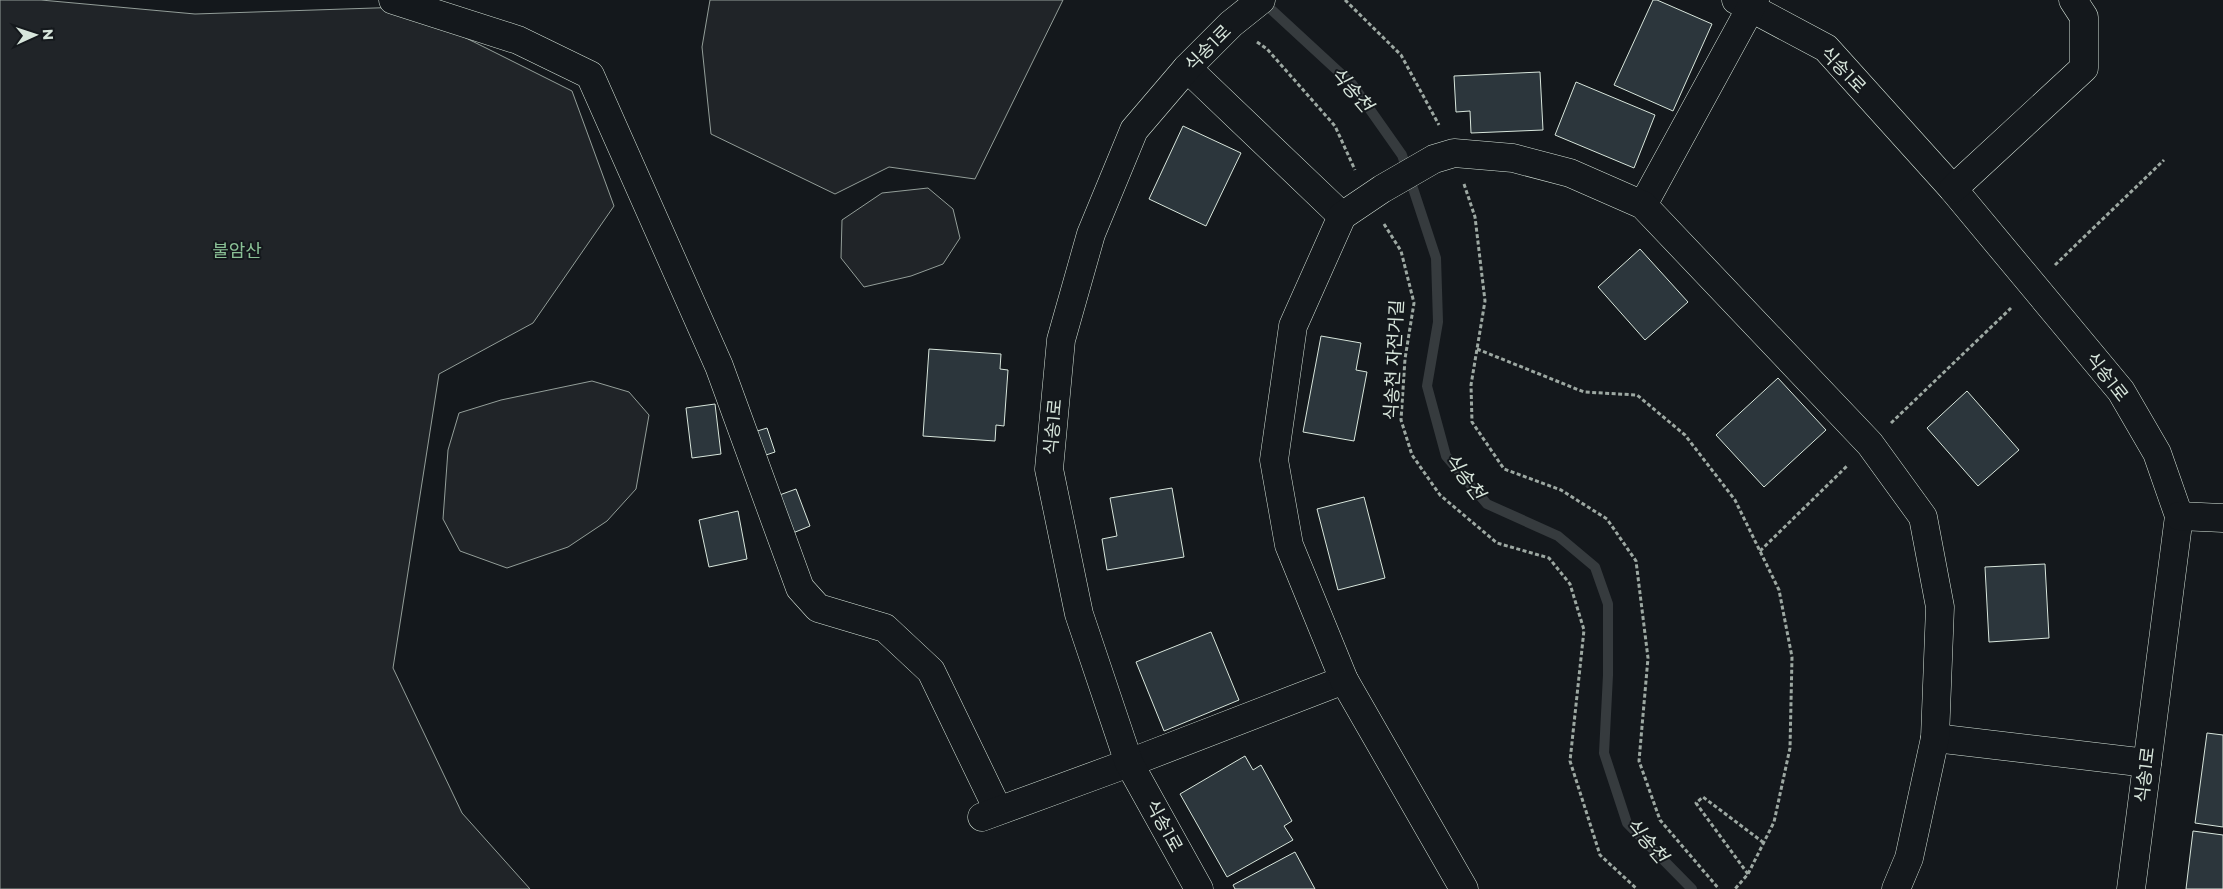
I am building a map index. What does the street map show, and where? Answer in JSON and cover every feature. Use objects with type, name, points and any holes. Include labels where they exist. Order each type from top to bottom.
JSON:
[{"type":"street","points":[[393,0],[518,40],[590,76],[719,366],[800,588],[818,608],[885,628],[931,671],[990,814],[1129,763],[1344,680]]},
{"type":"street","points":[[1953,189],[2084,68],[2084,17],[2073,0]]},
{"type":"street","points":[[1643,206],[1747,2]]},
{"type":"street","name":"식송1로","points":[[1747,2],[1826,48],[1953,189],[2120,391],[2157,453],[2179,516],[2131,889]]},
{"type":"street","name":"식송1로","points":[[1200,889],[1129,763],[1079,614],[1049,469],[1061,340],[1091,234],[1134,130],[1188,68],[1244,13]]},
{"type":"street","points":[[1188,68],[1342,216]]},
{"type":"street","points":[[1464,889],[1344,680],[1288,545],[1274,460],[1293,326],[1342,216],[1375,194],[1444,156],[1513,158],[1570,173],[1643,206],[1870,444],[1923,517],[1940,607],[1935,738],[1909,858],[1896,889]]},
{"type":"street","points":[[2179,516],[2223,518]]},
{"type":"street","points":[[1935,738],[2146,763]]},
{"type":"path","points":[[1345,0],[1401,55],[1444,156],[1475,217],[1485,301],[1471,385],[1472,422],[1504,469],[1561,490],[1607,519],[1636,561],[1648,658],[1640,761],[1660,820],[1719,889]]},
{"type":"path","name":"식송천 자전거길","points":[[1244,13],[1268,49],[1336,126],[1375,194],[1400,251],[1414,303],[1405,359],[1401,420],[1412,455],[1440,495],[1497,543],[1549,558],[1570,584],[1584,630],[1570,761],[1600,855],[1637,889]]},
{"type":"path","points":[[1760,551],[2164,160]]},
{"type":"path","points":[[1477,349],[1584,392],[1637,395],[1685,435],[1735,500],[1779,590],[1792,657],[1790,748],[1774,822],[1748,874],[1735,889]]},
{"type":"path","points":[[1748,874],[1696,803],[1703,798],[1764,843]]},
{"type":"green space","name":"불암산","points":[[0,0],[41,0],[195,14],[404,7],[572,91],[614,206],[533,323],[439,374],[393,668],[462,813],[530,889],[0,889]]},
{"type":"green space","points":[[710,0],[1063,0],[975,179],[889,167],[835,194],[711,134],[702,47]]},
{"type":"green space","points":[[928,188],[953,209],[960,238],[943,264],[911,276],[864,287],[841,258],[842,220],[882,193]]},
{"type":"green space","points":[[592,381],[629,392],[649,415],[636,489],[607,521],[568,547],[507,568],[460,551],[443,519],[448,450],[459,413],[501,400]]},
{"type":"building","points":[[1653,0],[1657,0],[1712,24],[1673,111],[1614,85]]},
{"type":"building","points":[[1540,72],[1543,130],[1471,133],[1470,111],[1456,112],[1454,76]]},
{"type":"building","points":[[1576,82],[1655,115],[1634,168],[1555,135]]},
{"type":"building","points":[[1183,126],[1241,153],[1206,226],[1149,199]]},
{"type":"building","points":[[1640,249],[1688,302],[1645,340],[1598,287]]},
{"type":"building","points":[[1321,336],[1361,343],[1356,370],[1367,372],[1354,441],[1303,432]]},
{"type":"building","points":[[929,349],[1001,354],[1000,369],[1008,370],[1004,426],[996,425],[995,441],[923,436]]},
{"type":"building","points":[[1778,378],[1826,430],[1764,487],[1716,435]]},
{"type":"building","points":[[1967,391],[2019,450],[1978,486],[1927,428]]},
{"type":"building","points":[[715,404],[721,454],[692,458],[686,408]]},
{"type":"building","points":[[767,428],[775,452],[763,456],[754,432]]},
{"type":"building","points":[[1172,488],[1184,557],[1107,570],[1102,539],[1117,536],[1110,498]]},
{"type":"building","points":[[796,489],[810,526],[788,535],[774,497]]},
{"type":"building","points":[[1364,497],[1385,578],[1338,590],[1317,509]]},
{"type":"building","points":[[738,511],[747,559],[709,567],[699,520]]},
{"type":"building","points":[[2045,564],[2049,638],[1989,642],[1985,567]]},
{"type":"building","points":[[1211,632],[1239,700],[1164,731],[1136,662]]},
{"type":"building","points":[[2207,733],[2223,735],[2223,827],[2195,823]]},
{"type":"building","points":[[1245,756],[1253,770],[1261,765],[1292,821],[1284,826],[1293,840],[1227,877],[1180,794]]},
{"type":"building","points":[[2193,831],[2223,835],[2223,889],[2186,889]]},
{"type":"building","points":[[1295,852],[1315,889],[1235,889],[1233,885]]},
{"type":"waterway","name":"식송천","points":[[1262,1],[1352,84],[1402,155],[1436,258],[1438,322],[1427,386],[1446,456],[1487,504],[1558,536],[1595,567],[1608,604],[1608,675],[1604,753],[1627,823],[1692,889]]}]
